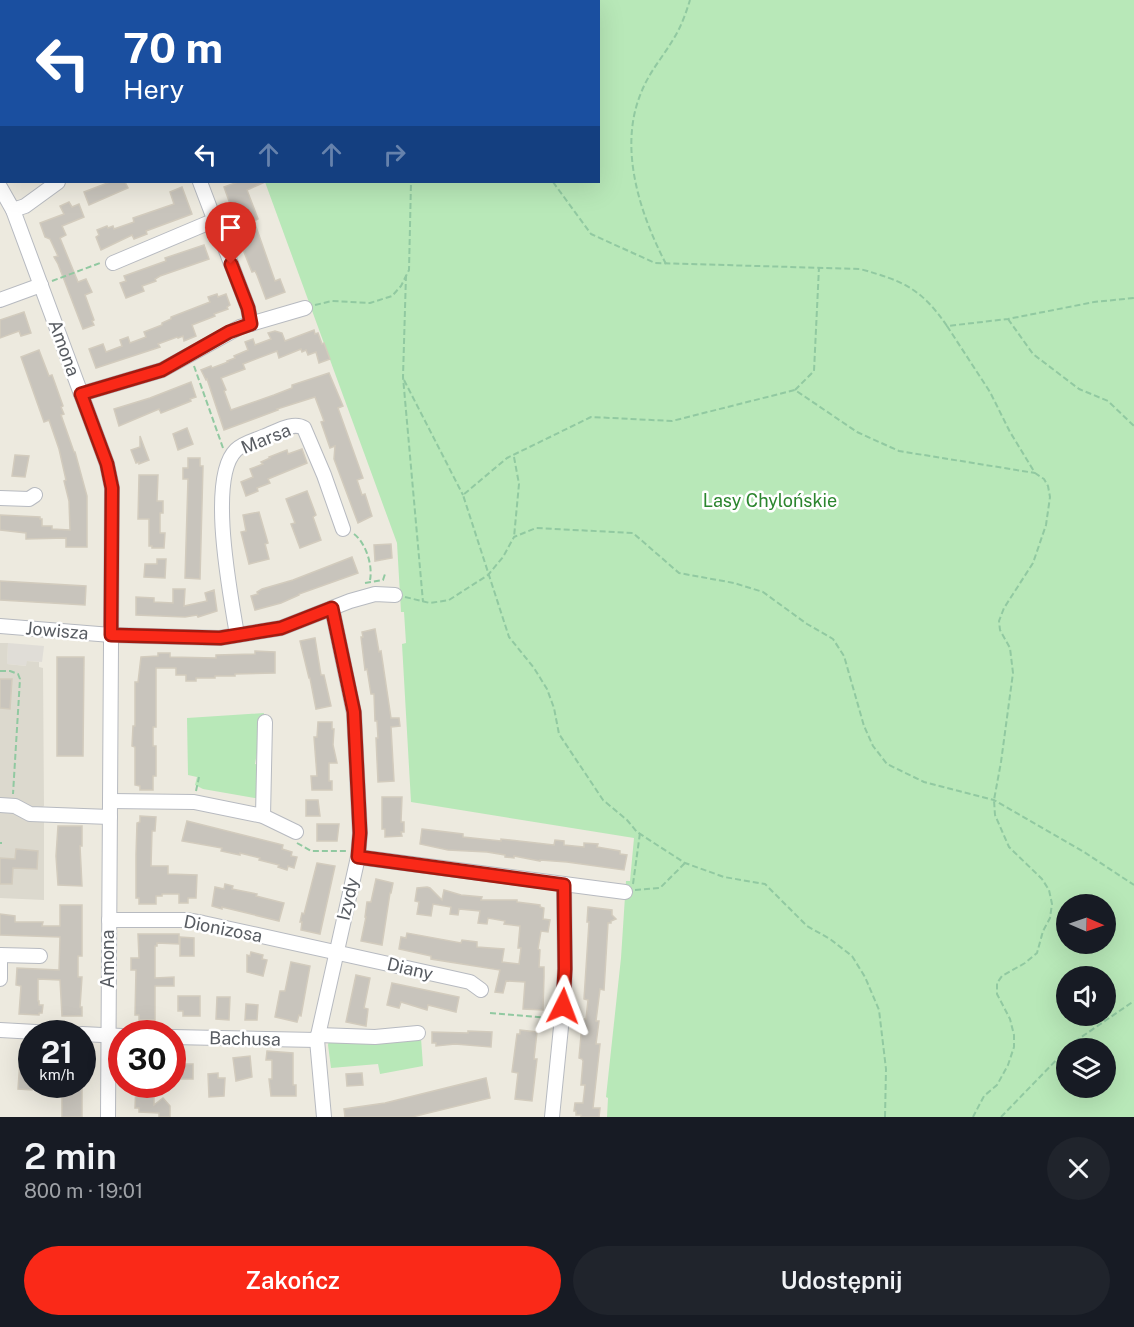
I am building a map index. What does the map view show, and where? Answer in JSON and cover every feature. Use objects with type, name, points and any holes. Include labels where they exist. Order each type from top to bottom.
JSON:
[{"type":"street","points":[[13,210],[25,206],[57,183]]},
{"type":"street","points":[[200,183],[248,308],[251,324]]},
{"type":"street","name":"Amona","points":[[0,187],[13,210],[41,285],[107,464],[112,488],[109,920],[114,1020]]},
{"type":"street","points":[[113,263],[215,220]]},
{"type":"street","points":[[0,300],[41,285]]},
{"type":"street","points":[[81,394],[162,370],[240,327],[305,308]]},
{"type":"street","name":"Marsa","points":[[237,635],[223,534],[224,477],[230,458],[236,449],[288,427],[300,426],[308,436],[343,529]]},
{"type":"street","points":[[0,498],[29,499],[35,495]]},
{"type":"street","name":"Jowisza","points":[[0,626],[111,635],[220,638],[281,628],[375,594],[395,595]]},
{"type":"street","name":"Izydy","points":[[324,1117],[317,1037],[360,833],[354,712],[332,608]]},
{"type":"street","points":[[263,816],[265,722]]},
{"type":"street","points":[[110,801],[182,801],[263,816],[296,832]]},
{"type":"street","points":[[6,806],[30,814],[110,817]]},
{"type":"street","points":[[354,854],[625,892]]},
{"type":"street","points":[[552,1117],[565,969],[564,885]]},
{"type":"street","name":"Dionizosa","points":[[109,920],[186,920],[336,952]]},
{"type":"street","name":"Diany","points":[[336,952],[470,982],[481,990]]},
{"type":"street","points":[[0,979],[0,955],[40,956]]},
{"type":"street","points":[[0,1030],[18,1031]]},
{"type":"street","name":"Bachusa","points":[[186,1037],[375,1036],[418,1033]]},
{"type":"street","name":"Amona","points":[[108,1117],[110,1098]]},
{"type":"path","points":[[666,264],[657,248],[642,204],[630,152],[633,122],[640,94],[656,62],[674,38],[690,0]]},
{"type":"path","points":[[305,308],[332,301],[370,303],[392,296],[401,286],[409,270],[411,183]]},
{"type":"path","points":[[554,183],[591,234],[655,263],[860,269],[886,276],[912,287],[933,305],[990,392],[1035,472],[1044,479],[1048,486],[1050,497],[1046,525],[1033,563],[1004,608],[999,621],[1000,630],[1010,648],[1013,673],[994,800],[995,815],[1009,847],[1042,879],[1049,890],[1052,904],[1050,918],[1036,952],[1026,963],[1002,976],[997,984],[997,994],[1010,1019],[1014,1047],[997,1086],[984,1096],[973,1117]]},
{"type":"path","points":[[41,285],[109,260],[113,263]]},
{"type":"path","points":[[463,495],[507,458],[591,417],[672,421],[795,390],[814,371],[819,267]]},
{"type":"path","points":[[406,275],[403,377],[423,602]]},
{"type":"path","points":[[947,326],[1008,319],[1094,302],[1134,298]]},
{"type":"path","points":[[1008,319],[1033,354],[1079,389],[1108,401],[1134,426]]},
{"type":"path","points":[[190,355],[223,448],[230,458]]},
{"type":"path","points":[[403,377],[463,495],[509,637],[534,668],[547,689],[554,708],[559,734],[603,800],[640,833],[685,863],[724,877],[765,884],[807,926],[830,939],[852,956],[865,977],[879,1010],[886,1069],[885,1117]]},
{"type":"path","points":[[795,390],[857,432],[899,451],[1035,472]]},
{"type":"path","points":[[395,595],[430,603],[449,600],[488,575],[503,557],[514,537],[519,484],[514,456]]},
{"type":"path","points":[[514,537],[536,528],[633,533],[680,573],[734,583],[763,592],[807,624],[833,639],[844,656],[864,726],[873,746],[887,764],[924,782],[994,800],[1084,852],[1134,885]]},
{"type":"path","points":[[343,529],[358,537],[362,543],[372,572],[370,581]]},
{"type":"path","points":[[0,671],[18,674],[20,679],[6,806]]},
{"type":"path","points":[[196,795],[200,777]]},
{"type":"path","points":[[296,832],[296,843],[311,851],[354,854]]},
{"type":"path","points":[[640,833],[633,883],[626,890],[660,888],[685,863]]},
{"type":"path","points":[[1080,1038],[1134,1001]]},
{"type":"path","points":[[490,1013],[553,1018]]},
{"type":"path","points":[[1001,1117],[1056,1060]]},
{"type":"shaded area","points":[[0,643],[8,643],[7,664],[26,666],[27,661],[39,662],[39,667],[43,668],[44,806],[39,810],[44,819],[44,900],[0,898]]},
{"type":"shaded area","points":[[8,643],[44,646],[42,662],[27,661],[27,666],[7,664]]},
{"type":"green space","name":"Lasy Chylońskie","points":[[600,0],[1134,0],[1134,1117],[607,1117],[608,1098],[606,1097],[621,958],[626,881],[630,881],[634,838],[411,802],[402,644],[406,643],[404,612],[401,612],[397,543],[265,183],[600,183]]},
{"type":"green space","points":[[264,713],[255,764],[261,765],[261,799],[203,789],[195,785],[197,777],[188,775],[187,718]]},
{"type":"green space","points":[[421,1038],[423,1066],[380,1074],[378,1064],[331,1068],[329,1039]]},
{"type":"building","points":[[107,183],[126,183],[128,188],[89,205],[84,192]]},
{"type":"building","points":[[235,183],[263,183],[247,190],[258,219],[254,221],[275,281],[280,279],[285,292],[266,299],[257,275],[255,271],[252,272],[244,252],[224,187]]},
{"type":"building","points":[[182,187],[192,214],[146,231],[147,234],[134,239],[132,235],[101,250],[96,237],[99,235],[97,230],[107,226],[108,228],[113,226],[114,229],[134,222],[133,218],[174,204],[170,192]]},
{"type":"building","points":[[69,202],[72,207],[79,204],[84,217],[62,226],[66,235],[60,238],[78,282],[86,279],[92,292],[85,295],[94,325],[83,329],[54,257],[58,256],[50,239],[45,237],[40,223],[64,214],[60,206]]},
{"type":"building","points":[[204,245],[209,259],[160,276],[155,279],[156,281],[142,286],[144,291],[126,298],[120,283],[126,281],[124,276],[166,261],[165,258]]},
{"type":"building","points":[[217,294],[218,297],[226,294],[230,305],[228,309],[192,325],[196,336],[184,341],[183,336],[177,337],[158,344],[160,347],[96,368],[89,349],[103,344],[106,352],[122,346],[120,340],[128,337],[130,343],[146,337],[144,332],[162,325],[171,317],[210,302],[208,297]]},
{"type":"building","points":[[24,312],[31,333],[21,336],[19,331],[0,338],[0,320]]},
{"type":"building","points":[[314,330],[315,334],[318,333],[322,344],[324,343],[330,359],[319,363],[316,352],[308,355],[306,350],[302,352],[301,349],[279,358],[277,351],[243,364],[245,369],[221,378],[231,410],[292,388],[292,385],[329,373],[343,406],[338,408],[363,478],[357,480],[362,495],[365,494],[372,516],[358,523],[334,459],[335,446],[330,448],[321,422],[324,421],[315,397],[224,430],[207,379],[201,370],[228,362],[235,358],[234,356],[248,350],[245,342],[253,339],[255,345],[271,339],[268,333],[275,331],[282,333],[285,341]]},
{"type":"building","points":[[39,350],[49,376],[52,375],[63,406],[61,407],[64,414],[61,415],[75,452],[87,496],[87,547],[66,547],[66,538],[26,539],[26,533],[0,530],[0,515],[40,517],[42,526],[70,530],[69,501],[59,449],[49,420],[44,422],[21,357]]},
{"type":"building","points":[[191,382],[196,397],[190,399],[191,401],[161,413],[159,409],[119,426],[114,409]]},
{"type":"building","points":[[187,428],[193,444],[178,450],[173,434]]},
{"type":"building","points":[[140,436],[149,460],[139,464],[139,462],[136,463],[131,450],[140,447]]},
{"type":"building","points":[[302,449],[307,463],[268,479],[270,483],[246,496],[241,482],[253,477],[250,469],[263,464],[261,462],[269,457],[287,450],[288,454]]},
{"type":"building","points":[[15,455],[29,456],[25,477],[12,476]]},
{"type":"building","points":[[188,458],[200,458],[200,466],[203,466],[200,579],[185,578],[188,479],[183,479],[183,468],[188,468]]},
{"type":"building","points":[[139,475],[158,475],[157,501],[163,501],[163,513],[160,513],[160,533],[165,533],[164,548],[149,546],[149,519],[138,519]]},
{"type":"building","points":[[307,491],[316,515],[313,517],[321,540],[300,548],[291,524],[295,523],[286,499]]},
{"type":"building","points":[[259,512],[268,543],[265,544],[269,559],[249,564],[241,532],[246,531],[243,515]]},
{"type":"building","points":[[391,544],[392,558],[375,561],[374,545]]},
{"type":"building","points":[[352,557],[358,573],[299,594],[281,603],[255,610],[251,596],[258,594],[257,592],[262,589],[293,580]]},
{"type":"building","points":[[157,559],[166,559],[165,578],[144,577],[145,564],[157,564]]},
{"type":"building","points":[[0,581],[86,586],[85,605],[0,600]]},
{"type":"building","points":[[173,589],[185,589],[184,606],[207,601],[205,593],[214,590],[217,611],[198,617],[197,615],[185,617],[136,615],[136,597],[154,598],[154,602],[173,603]]},
{"type":"building","points":[[375,629],[379,652],[381,651],[391,718],[399,718],[400,726],[391,727],[394,781],[378,782],[376,738],[378,738],[374,694],[371,694],[367,669],[365,670],[361,637],[363,637],[362,632]]},
{"type":"building","points":[[315,638],[321,675],[324,675],[331,706],[316,709],[300,641]]},
{"type":"building","points":[[255,651],[275,652],[275,673],[235,674],[235,676],[215,676],[215,678],[196,678],[196,681],[186,681],[186,675],[176,675],[176,668],[156,668],[156,727],[153,727],[153,746],[156,746],[156,776],[153,776],[153,790],[140,790],[140,786],[135,785],[135,747],[132,746],[133,726],[135,726],[135,682],[138,682],[141,657],[170,653],[170,657],[216,658],[216,655],[255,654]]},
{"type":"building","points":[[57,657],[84,657],[83,756],[57,756]]},
{"type":"building","points":[[0,679],[12,679],[10,709],[0,708]]},
{"type":"building","points":[[318,722],[332,722],[332,729],[334,729],[333,745],[337,763],[329,763],[329,781],[332,781],[332,790],[312,790],[311,776],[317,776],[314,737],[317,737]]},
{"type":"building","points":[[382,797],[402,797],[401,822],[404,822],[404,832],[401,832],[402,836],[385,837],[385,829],[382,829]]},
{"type":"building","points":[[306,800],[318,800],[320,816],[306,816]]},
{"type":"building","points":[[140,816],[156,817],[155,831],[152,831],[151,866],[168,866],[168,874],[197,875],[196,898],[188,898],[188,903],[179,903],[179,894],[162,894],[162,896],[156,896],[156,904],[139,904],[139,898],[136,898],[136,855],[137,823],[140,822]]},
{"type":"building","points":[[187,821],[283,845],[282,849],[292,852],[291,856],[297,857],[294,868],[288,866],[287,870],[278,867],[279,865],[259,860],[260,858],[182,841]]},
{"type":"building","points":[[317,824],[339,824],[337,841],[317,841]]},
{"type":"building","points":[[58,826],[82,826],[82,846],[80,846],[82,886],[58,885],[56,856]]},
{"type":"building","points":[[422,829],[501,841],[501,839],[554,845],[555,840],[564,841],[564,845],[584,847],[584,843],[598,844],[597,847],[620,851],[620,854],[627,855],[624,870],[514,856],[514,858],[505,857],[505,855],[487,852],[448,850],[420,844]]},
{"type":"building","points":[[16,849],[38,851],[37,869],[13,868],[12,884],[0,884],[0,858],[15,859]]},
{"type":"building","points":[[317,863],[335,866],[320,934],[301,930],[302,922],[300,922]]},
{"type":"building","points":[[376,879],[393,883],[382,945],[361,941],[367,902],[371,902]]},
{"type":"building","points":[[225,884],[233,886],[232,889],[284,903],[279,921],[212,906],[215,887],[224,889]]},
{"type":"building","points":[[427,887],[442,900],[444,890],[461,895],[482,897],[481,900],[517,900],[517,902],[540,905],[544,908],[543,919],[550,920],[548,932],[541,931],[538,949],[540,950],[539,967],[544,967],[543,1010],[523,1009],[525,982],[506,981],[503,993],[495,992],[500,970],[431,959],[431,956],[399,949],[401,937],[406,938],[407,933],[461,943],[462,940],[477,942],[477,947],[504,949],[502,962],[519,964],[520,926],[504,924],[505,921],[488,918],[487,924],[478,923],[480,911],[459,909],[458,915],[450,914],[451,907],[433,904],[431,916],[417,914],[419,902],[415,901],[417,888]]},
{"type":"building","points":[[60,905],[82,905],[82,956],[78,956],[78,977],[82,977],[80,1007],[82,1007],[82,1016],[62,1016],[60,980],[38,979],[38,1001],[39,1005],[43,1005],[42,1013],[39,1015],[19,1014],[21,986],[16,985],[17,968],[59,970],[60,937],[0,935],[0,914],[15,916],[15,922],[43,922],[42,926],[60,926]]},
{"type":"building","points":[[588,907],[612,910],[612,915],[616,919],[608,923],[604,990],[600,989],[596,1021],[599,1021],[596,1044],[600,1044],[593,1108],[600,1108],[599,1117],[581,1117],[574,1111],[575,1103],[583,1103],[585,1085],[581,1085],[583,1061],[579,1058],[582,1024],[586,1019],[588,1000],[584,999]]},
{"type":"building","points":[[138,934],[179,934],[179,944],[157,943],[155,946],[155,978],[174,977],[174,986],[155,986],[155,1020],[139,1020],[139,1015],[135,1015],[136,970],[131,970],[131,958],[139,958]]},
{"type":"building","points":[[180,937],[194,938],[194,956],[180,956]]},
{"type":"building","points":[[251,952],[263,955],[262,959],[267,960],[263,976],[247,972],[247,955],[250,956]]},
{"type":"building","points":[[291,962],[310,966],[301,1016],[299,1015],[297,1022],[275,1017],[280,991],[285,991]]},
{"type":"building","points":[[356,975],[370,978],[364,1008],[368,1009],[366,1026],[346,1022]]},
{"type":"building","points":[[392,983],[459,997],[456,1012],[428,1005],[427,1010],[401,1002],[399,1008],[387,1005]]},
{"type":"building","points":[[178,996],[200,996],[200,1016],[183,1016],[183,1011],[178,1011]]},
{"type":"building","points":[[217,997],[230,997],[229,1020],[216,1019]]},
{"type":"building","points":[[246,1004],[258,1005],[257,1020],[245,1020]]},
{"type":"building","points":[[520,1030],[537,1032],[534,1059],[537,1059],[532,1101],[515,1099],[518,1073],[512,1072],[517,1034],[520,1034]]},
{"type":"building","points":[[468,1031],[492,1032],[491,1047],[455,1044],[436,1046],[436,1043],[432,1043],[432,1032],[468,1033]]},
{"type":"building","points":[[267,1051],[293,1053],[293,1085],[296,1085],[296,1096],[271,1096],[269,1079],[272,1079],[272,1060],[266,1060]]},
{"type":"building","points":[[250,1056],[252,1077],[236,1081],[233,1058]]},
{"type":"building","points":[[186,1064],[193,1064],[193,1079],[186,1079]]},
{"type":"building","points":[[218,1073],[218,1078],[225,1078],[224,1096],[209,1097],[208,1074]]},
{"type":"building","points":[[362,1073],[363,1085],[347,1086],[346,1074]]},
{"type":"building","points":[[486,1078],[490,1098],[412,1117],[345,1117],[344,1109],[385,1103]]},
{"type":"building","points":[[62,1098],[82,1098],[82,1117],[62,1117]]},
{"type":"building","points":[[135,1098],[154,1098],[154,1105],[163,1098],[170,1106],[170,1117],[159,1117],[159,1113],[139,1112],[139,1108],[135,1108]]},
{"type":"route","points":[[231,264],[248,308],[251,324],[213,340],[162,370],[81,394],[111,479],[113,501],[111,635],[220,638],[281,628],[332,608],[354,712],[360,833],[358,857],[564,885],[563,1006]]}]
